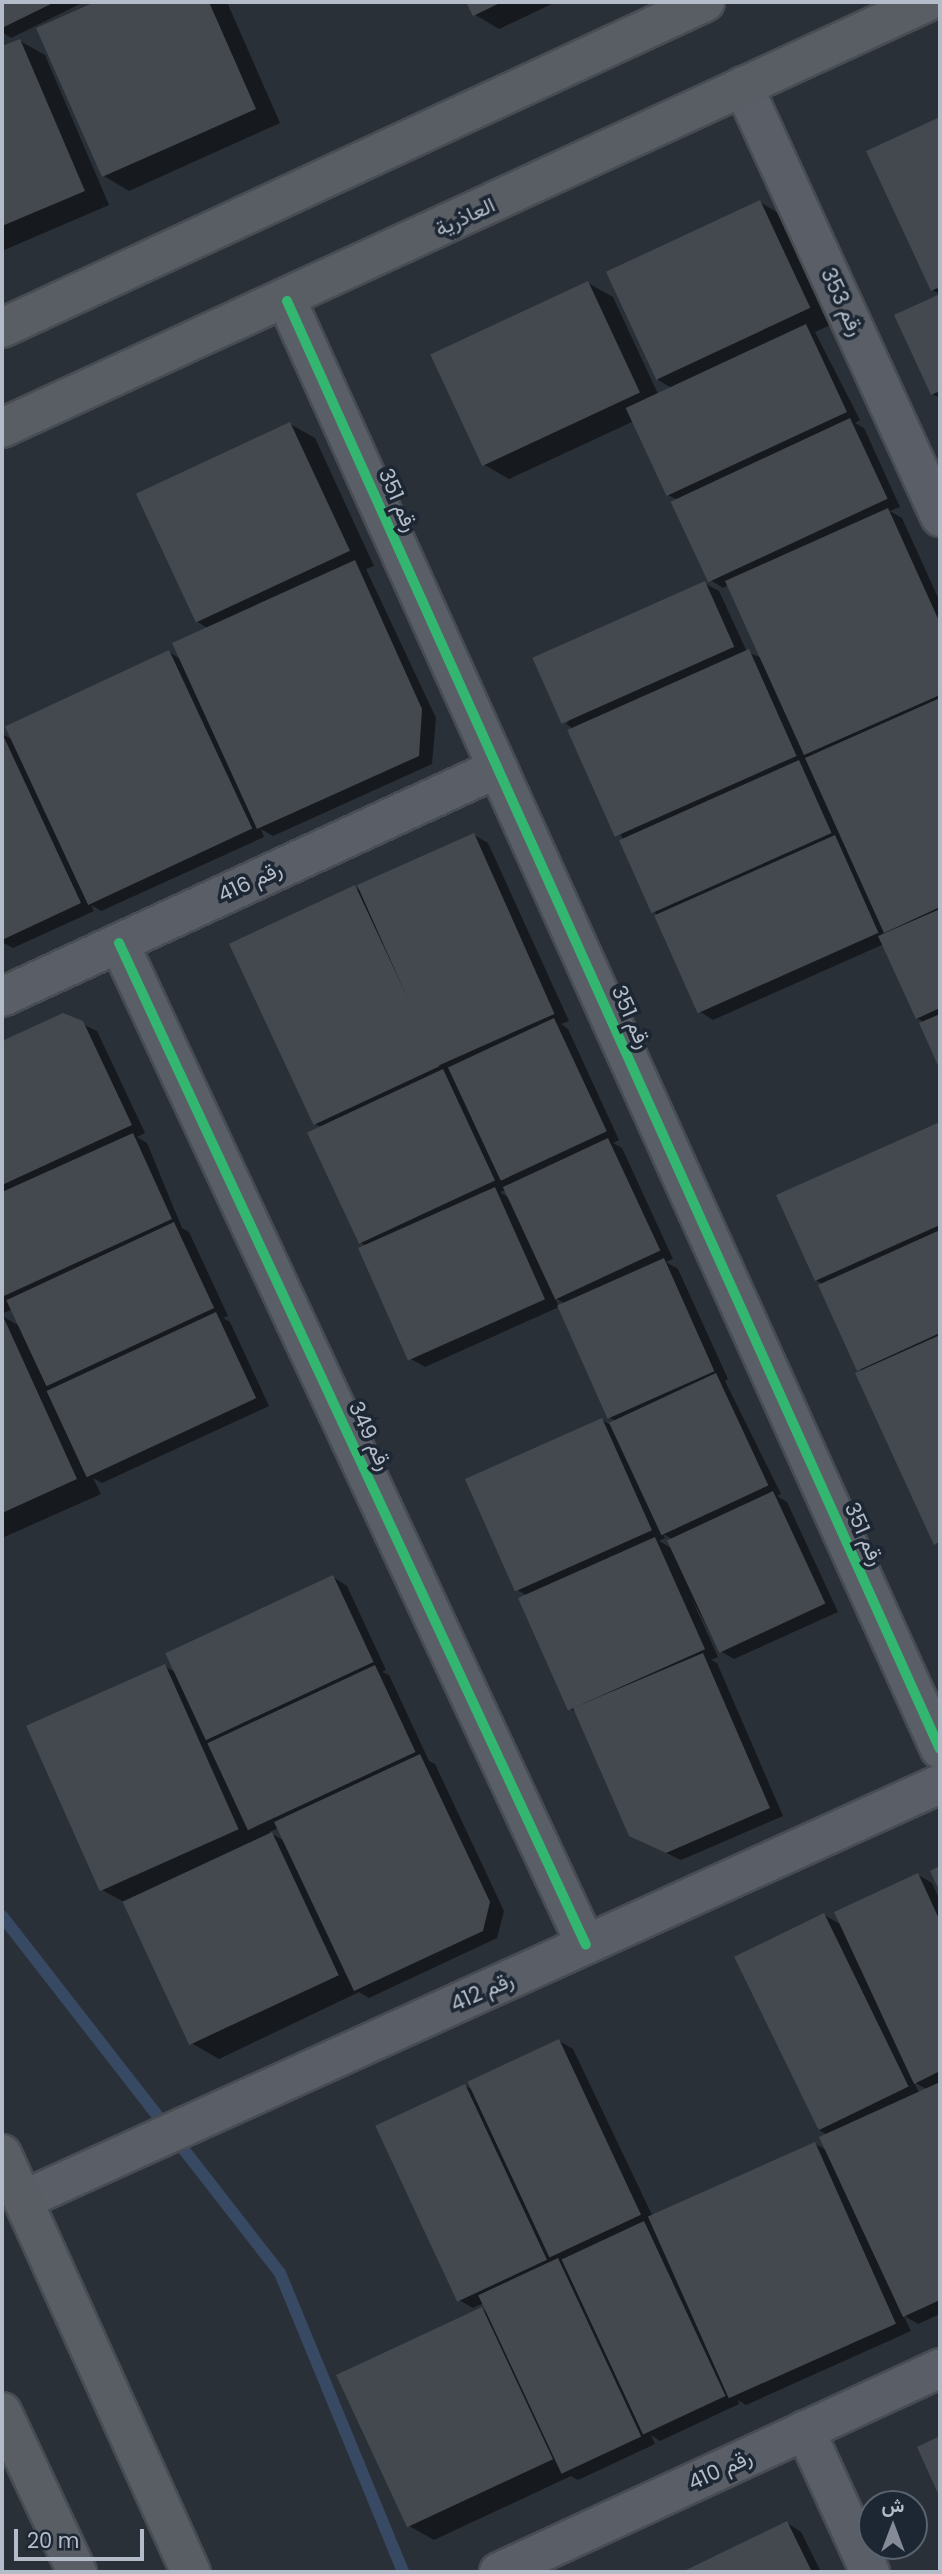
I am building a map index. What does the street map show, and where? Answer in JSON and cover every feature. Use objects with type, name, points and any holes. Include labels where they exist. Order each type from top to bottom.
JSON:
[{"type":"street","points":[[2,328],[705,2]]},
{"type":"street","name":"العاذرية","points":[[2,428],[287,301],[928,2]]},
{"type":"street","name":"رقم 353","points":[[743,86],[940,517]]},
{"type":"street","name":"رقم 351","points":[[287,301],[940,1749]]},
{"type":"street","name":"رقم 416","points":[[2,997],[498,768]]},
{"type":"street","name":"رقم 349","points":[[119,943],[586,1945]]},
{"type":"street","name":"رقم 412","points":[[23,2200],[940,1784]]},
{"type":"street","points":[[2,2154],[193,2567]]},
{"type":"street","name":"رقم 410","points":[[499,2572],[940,2368]]},
{"type":"street","points":[[2,2412],[77,2572]]},
{"type":"street","points":[[805,2430],[870,2572]]},
{"type":"building","points":[[2,2],[55,2],[2,28]]},
{"type":"building","points":[[95,2],[209,2],[256,109],[102,177],[36,28]]},
{"type":"building","points":[[466,2],[502,2],[473,16]]},
{"type":"building","points":[[20,39],[85,191],[2,226],[2,46]]},
{"type":"building","points":[[940,117],[940,287],[931,291],[866,151]]},
{"type":"building","points":[[760,200],[810,308],[656,380],[606,272]]},
{"type":"building","points":[[588,281],[640,392],[482,466],[430,355]]},
{"type":"building","points":[[940,294],[940,391],[931,395],[894,315]]},
{"type":"building","points":[[806,324],[847,412],[667,496],[626,408]]},
{"type":"building","points":[[850,418],[888,499],[708,582],[671,502]]},
{"type":"building","points":[[290,422],[350,551],[196,623],[136,494]]},
{"type":"building","points":[[888,508],[940,623],[940,695],[804,755],[725,581]]},
{"type":"building","points":[[355,560],[422,709],[419,756],[257,829],[172,643]]},
{"type":"building","points":[[705,581],[734,647],[562,724],[532,658]]},
{"type":"building","points":[[749,649],[797,756],[615,837],[567,730]]},
{"type":"building","points":[[169,650],[252,829],[88,905],[5,726]]},
{"type":"building","points":[[940,698],[940,907],[884,933],[805,758]]},
{"type":"building","points":[[2,733],[81,903],[2,940]]},
{"type":"building","points":[[799,760],[832,833],[652,913],[619,840]]},
{"type":"building","points":[[474,833],[555,1014],[438,1066],[357,885]]},
{"type":"building","points":[[835,835],[879,933],[698,1013],[654,916]]},
{"type":"building","points":[[355,885],[440,1066],[314,1125],[229,944]]},
{"type":"building","points":[[940,909],[940,1008],[916,1019],[878,936]]},
{"type":"building","points":[[63,1013],[83,1021],[132,1125],[2,1185],[2,1041]]},
{"type":"building","points":[[940,1014],[940,1070],[919,1023]]},
{"type":"building","points":[[554,1018],[607,1131],[501,1181],[448,1067]]},
{"type":"building","points":[[443,1069],[495,1180],[359,1244],[307,1132]]},
{"type":"building","points":[[940,1122],[940,1225],[815,1281],[776,1195]]},
{"type":"building","points":[[133,1133],[172,1219],[4,1296],[2,1192]]},
{"type":"building","points":[[608,1138],[660,1250],[555,1299],[503,1187]]},
{"type":"building","points":[[495,1187],[545,1299],[408,1360],[358,1248]]},
{"type":"building","points":[[174,1222],[214,1308],[46,1386],[6,1300]]},
{"type":"building","points":[[940,1230],[940,1333],[857,1371],[818,1285]]},
{"type":"building","points":[[664,1258],[714,1371],[608,1419],[557,1306]]},
{"type":"building","points":[[216,1312],[256,1398],[87,1477],[47,1391]]},
{"type":"building","points":[[2,1314],[77,1479],[2,1513]]},
{"type":"building","points":[[940,1335],[940,1542],[934,1545],[855,1373]]},
{"type":"building","points":[[716,1373],[768,1485],[661,1535],[609,1423]]},
{"type":"building","points":[[602,1418],[652,1530],[515,1591],[465,1479]]},
{"type":"building","points":[[773,1491],[825,1603],[719,1653],[667,1540]]},
{"type":"building","points":[[655,1537],[705,1649],[568,1710],[518,1598]]},
{"type":"building","points":[[333,1575],[374,1662],[206,1740],[165,1653]]},
{"type":"building","points":[[703,1653],[770,1808],[666,1853],[629,1836],[573,1708]]},
{"type":"building","points":[[165,1664],[239,1829],[100,1891],[26,1726]]},
{"type":"building","points":[[375,1665],[416,1752],[248,1830],[207,1743]]},
{"type":"building","points":[[420,1754],[490,1902],[483,1931],[354,1991],[274,1822]]},
{"type":"building","points":[[272,1832],[339,1975],[189,2045],[122,1902]]},
{"type":"building","points":[[940,1866],[940,1892],[930,1871]]},
{"type":"building","points":[[918,1873],[940,1921],[940,2071],[914,2084],[834,1912]]},
{"type":"building","points":[[824,1913],[909,2086],[819,2130],[734,1957]]},
{"type":"building","points":[[559,2039],[641,2215],[549,2258],[467,2082]]},
{"type":"building","points":[[940,2082],[940,2300],[903,2317],[819,2137]]},
{"type":"building","points":[[465,2084],[547,2260],[457,2302],[375,2126]]},
{"type":"building","points":[[815,2142],[896,2324],[729,2398],[648,2216]]},
{"type":"building","points":[[644,2221],[726,2396],[643,2434],[562,2259]]},
{"type":"building","points":[[558,2258],[641,2437],[562,2474],[478,2295]]},
{"type":"building","points":[[482,2307],[553,2459],[407,2527],[336,2375]]},
{"type":"building","points":[[940,2436],[940,2498],[917,2447]]},
{"type":"building","points":[[787,2521],[812,2572],[682,2572]]},
{"type":"waterway","points":[[2,1916],[280,2273],[403,2572]]},
{"type":"cycle path","points":[[287,301],[940,1749]]},
{"type":"cycle path","points":[[119,943],[586,1945]]}]
